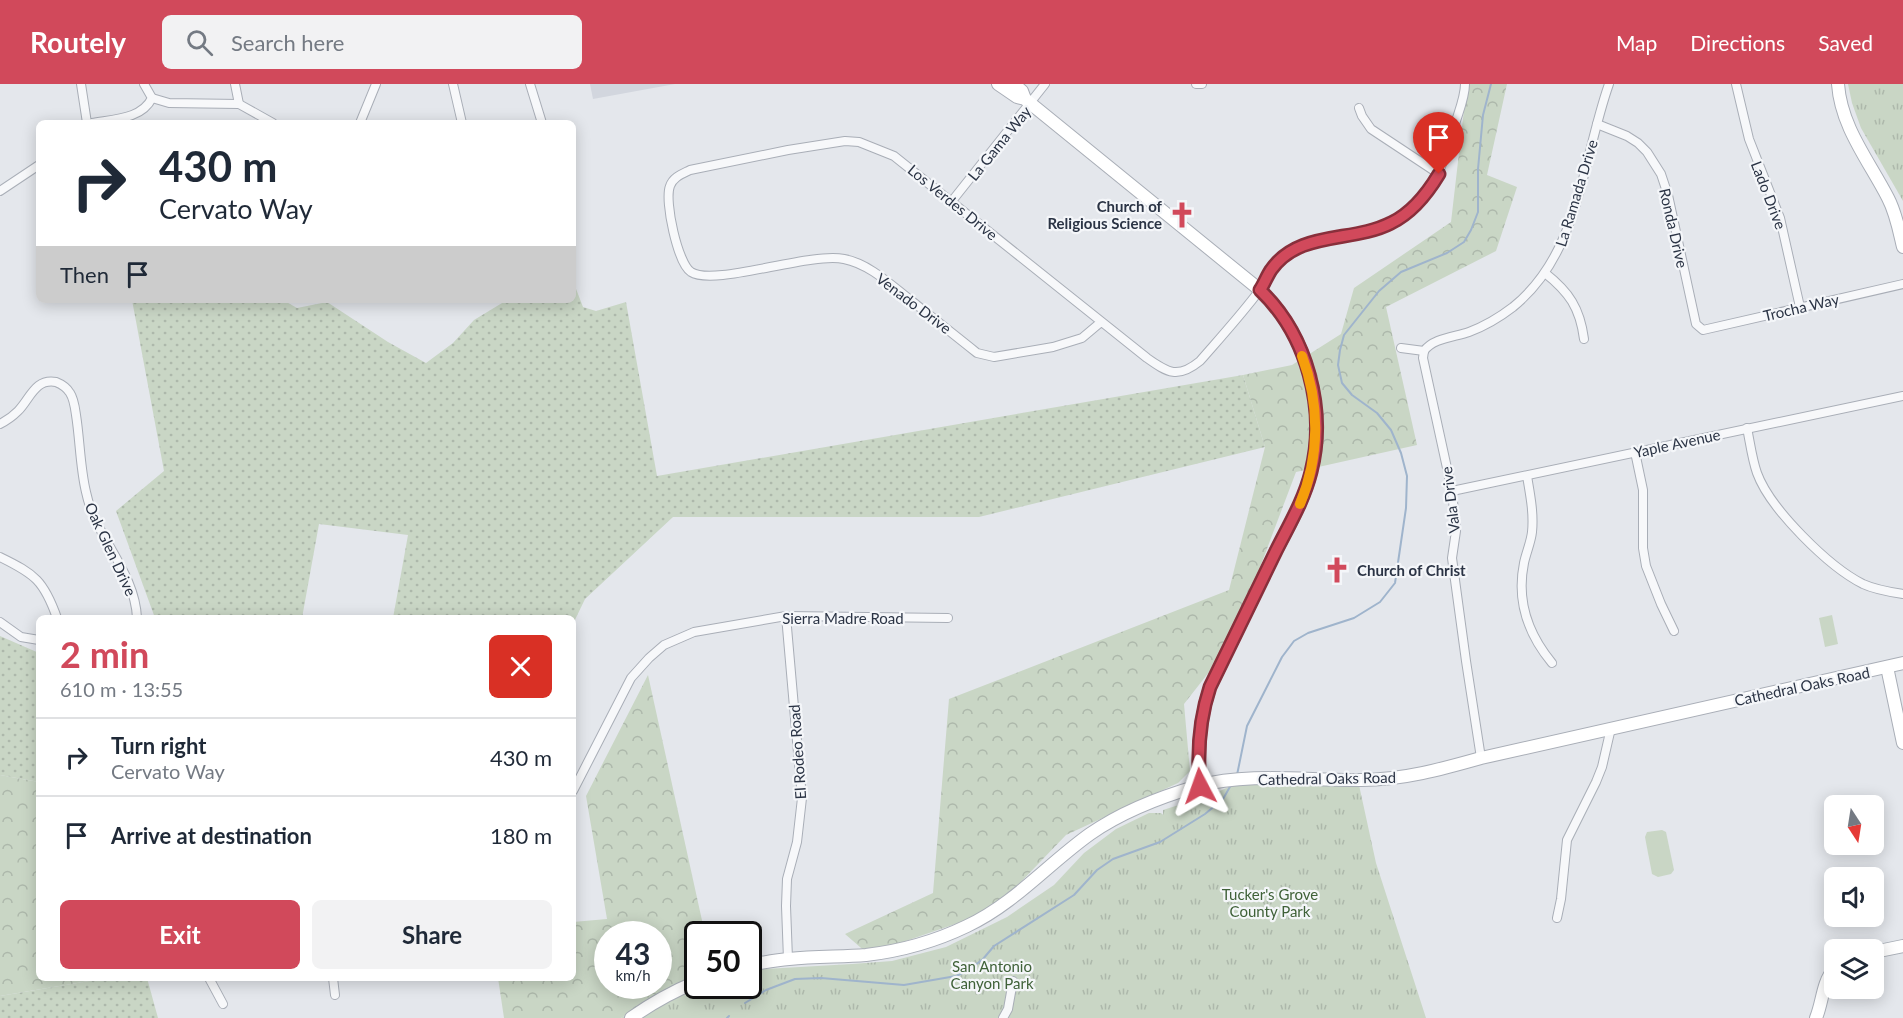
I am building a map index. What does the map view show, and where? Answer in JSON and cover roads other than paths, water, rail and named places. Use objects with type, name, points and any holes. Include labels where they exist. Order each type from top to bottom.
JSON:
[{"type":"main road","points":[[998,84],[1028,102],[1260,290],[1270,300],[1290,329],[1307,369],[1314,403],[1316,446],[1309,480],[1210,687],[1203,709],[1198,744],[1200,786]]},
{"type":"main road","points":[[1014,84],[1022,91],[1028,102]]},
{"type":"main road","points":[[1838,84],[1843,107],[1856,143],[1889,199],[1899,226],[1903,247]]},
{"type":"main road","name":"Cathedral Oaks Road","points":[[762,963],[868,954],[939,938],[999,908],[1091,834],[1117,817],[1200,786],[1257,779],[1365,780],[1432,772],[1481,758],[1903,663]]},
{"type":"main road","points":[[1887,667],[1903,744]]},
{"type":"main road","points":[[1884,950],[1903,946]]},
{"type":"main road","points":[[631,1018],[684,987]]},
{"type":"main road","points":[[1816,1018],[1824,988]]},
{"type":"street","points":[[81,84],[87,120]]},
{"type":"street","points":[[144,84],[152,98],[169,103],[239,104],[268,120]]},
{"type":"street","points":[[235,84],[239,104]]},
{"type":"street","points":[[361,120],[376,84]]},
{"type":"street","points":[[453,84],[461,120]]},
{"type":"street","points":[[530,84],[541,120]]},
{"type":"street","name":"La Gama Way","points":[[952,201],[1028,102],[1045,84]]},
{"type":"street","points":[[1196,84],[1202,84]]},
{"type":"street","points":[[1260,290],[1271,270],[1292,251],[1316,240],[1355,234],[1389,224],[1402,217],[1416,204],[1439,174],[1461,105],[1465,84]]},
{"type":"street","name":"La Ramada Drive","points":[[1424,351],[1432,342],[1467,333],[1493,321],[1524,297],[1545,273],[1560,249],[1569,226],[1609,84]]},
{"type":"street","name":"Lado Drive","points":[[1736,84],[1749,139],[1780,218],[1800,307]]},
{"type":"street","points":[[109,120],[131,116],[146,109],[152,98]]},
{"type":"street","points":[[1359,108],[1371,129],[1439,174]]},
{"type":"street","name":"Ronda Drive","points":[[1597,124],[1638,143],[1647,152],[1661,174],[1668,195],[1696,324],[1699,327]]},
{"type":"street","name":"Los Verdes Drive","points":[[690,170],[845,141],[859,142],[894,156],[1101,322],[1166,371],[1178,373],[1190,369],[1200,361],[1260,290]]},
{"type":"street","points":[[0,190],[36,167]]},
{"type":"street","name":"Venado Drive","points":[[690,170],[677,176],[670,184],[669,204],[680,255],[692,273],[705,277],[819,257],[844,259],[881,277],[977,352],[986,356],[1004,356],[1053,347],[1082,338],[1101,322]]},
{"type":"street","points":[[1545,273],[1567,293],[1577,308],[1584,339]]},
{"type":"street","name":"Trocha Way","points":[[1699,327],[1703,330],[1903,284]]},
{"type":"street","points":[[1401,348],[1424,351]]},
{"type":"street","name":"Vala Drive","points":[[1424,351],[1423,358],[1452,491],[1456,531],[1452,558],[1481,758]]},
{"type":"street","name":"Oak Glen Drive","points":[[0,424],[19,410],[36,386],[45,382],[55,382],[64,386],[71,393],[86,493],[93,514],[133,589],[137,615]]},
{"type":"street","name":"Yaple Avenue","points":[[1452,491],[1903,396]]},
{"type":"street","points":[[1747,428],[1757,473],[1782,513],[1803,536],[1835,566],[1858,580],[1877,589],[1903,594]]},
{"type":"street","points":[[1635,452],[1643,490],[1643,548],[1646,566],[1660,604],[1674,631]]},
{"type":"street","points":[[1527,476],[1533,518],[1521,588],[1526,615],[1534,639],[1552,663]]},
{"type":"street","points":[[0,558],[36,579],[46,591],[56,615]]},
{"type":"street","name":"Sierra Madre Road","points":[[576,785],[631,678],[664,645],[694,632],[786,616],[948,618]]},
{"type":"street","name":"El Rodeo Road","points":[[786,616],[802,798],[797,842],[787,879],[788,959]]},
{"type":"street","points":[[0,622],[21,637],[36,640]]},
{"type":"street","points":[[1557,918],[1567,840],[1602,767],[1611,728]]},
{"type":"street","points":[[211,981],[223,1004]]},
{"type":"street","points":[[333,981],[335,994]]},
{"type":"street","points":[[1003,1018],[1008,1009],[1013,981]]},
{"type":"waterway","points":[[1237,775],[1247,726],[1282,657],[1294,641],[1308,633],[1354,618],[1380,602],[1395,583],[1406,508],[1407,476],[1401,453],[1391,430],[1377,413],[1352,395],[1342,383],[1338,365],[1340,350],[1344,335],[1379,291],[1401,272],[1447,253],[1464,242],[1471,230],[1478,212],[1478,169],[1483,115],[1491,84]]},
{"type":"waterway","points":[[745,1003],[766,990],[795,979],[821,978],[904,985],[956,976],[969,970],[983,959],[994,946],[1074,895],[1097,870],[1113,859],[1160,842],[1205,814],[1223,799],[1231,785]]},
{"type":"place","name":"Church of Religious Science","points":[[1182,215]]},
{"type":"place","name":"Church of Christ","points":[[1337,570]]},
{"type":"park label","name":"Tucker's Grove County Park","points":[[1270,902]]},
{"type":"park label","name":"San Antonio Canyon Park","points":[[992,974]]}]
